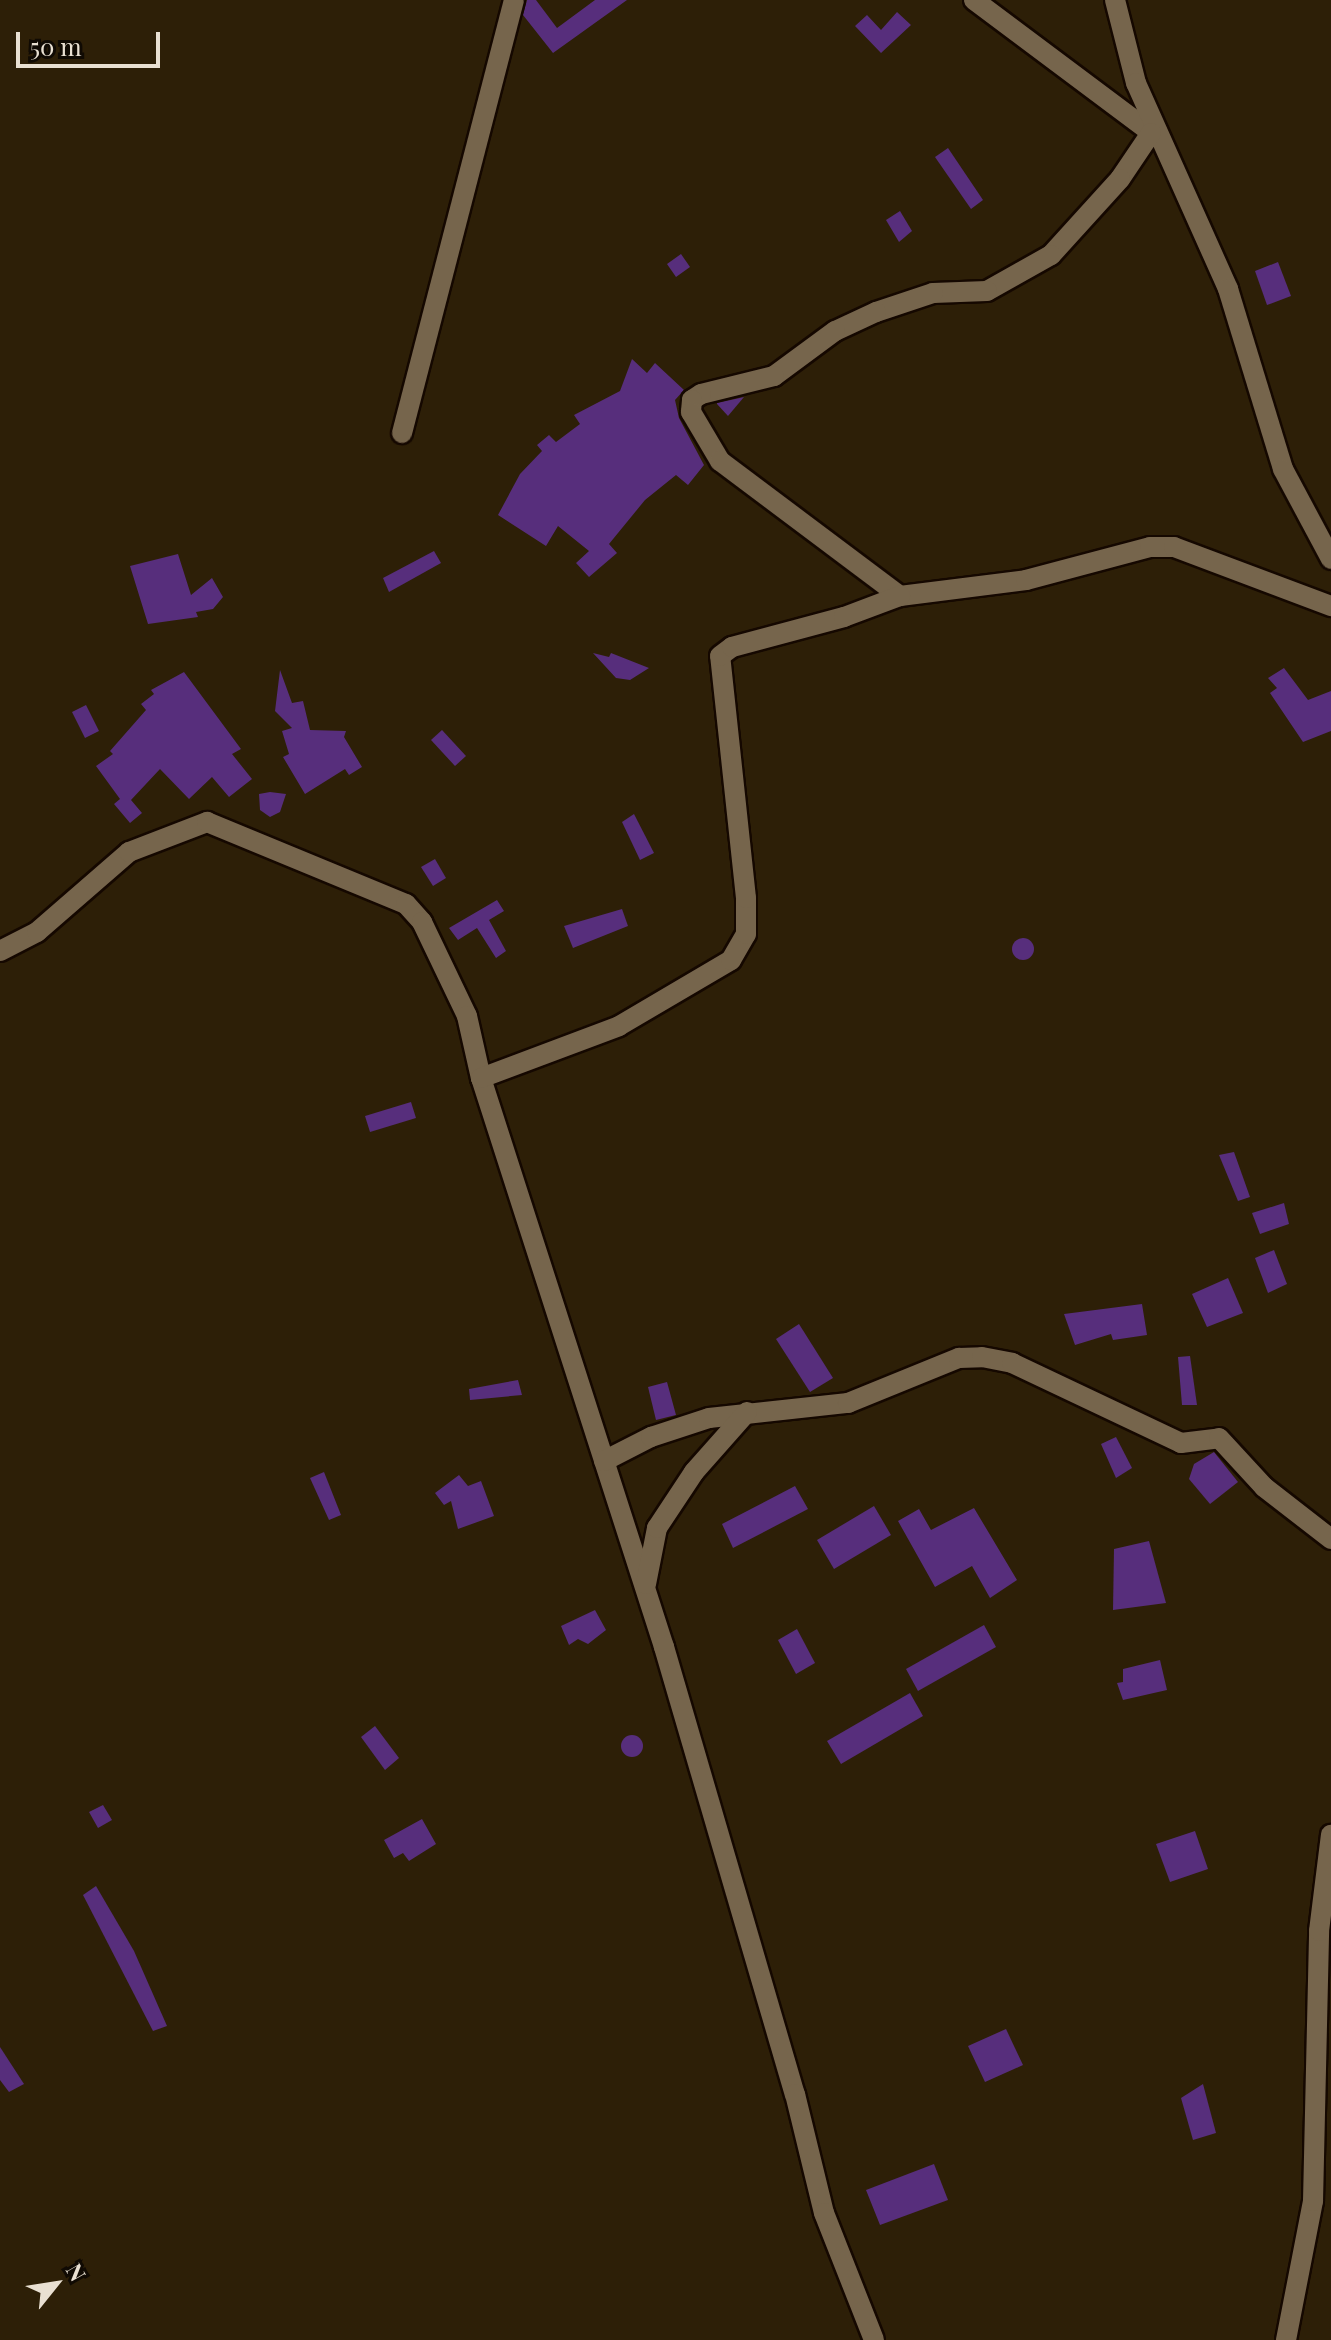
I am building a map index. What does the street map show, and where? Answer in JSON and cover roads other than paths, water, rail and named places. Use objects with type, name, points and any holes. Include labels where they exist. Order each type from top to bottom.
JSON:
[{"type":"street","points":[[402,433],[514,0]]},
{"type":"street","points":[[974,0],[1157,137]]},
{"type":"street","points":[[1115,0],[1136,83],[1157,137],[1228,289],[1283,469],[1331,559]]},
{"type":"street","points":[[900,596],[720,461],[693,419],[692,400],[774,376],[835,331],[913,297],[997,287],[1068,240],[1157,137]]},
{"type":"street","points":[[481,1078],[619,1026],[731,960],[746,934],[746,898],[720,656],[732,647],[844,617],[900,596],[1026,580],[1150,547],[1174,547],[1331,606]]},
{"type":"street","points":[[0,951],[37,932],[129,852],[207,822],[406,904],[422,922],[467,1016],[481,1078],[645,1588],[784,2055],[824,2213],[874,2340]]},
{"type":"street","points":[[604,1461],[651,1437],[747,1412],[848,1403],[959,1358],[1012,1363],[1181,1443],[1219,1438],[1264,1487],[1331,1539]]},
{"type":"street","points":[[645,1588],[657,1528],[694,1472],[747,1412]]},
{"type":"street","points":[[1286,2340],[1313,2201],[1331,1835]]}]
